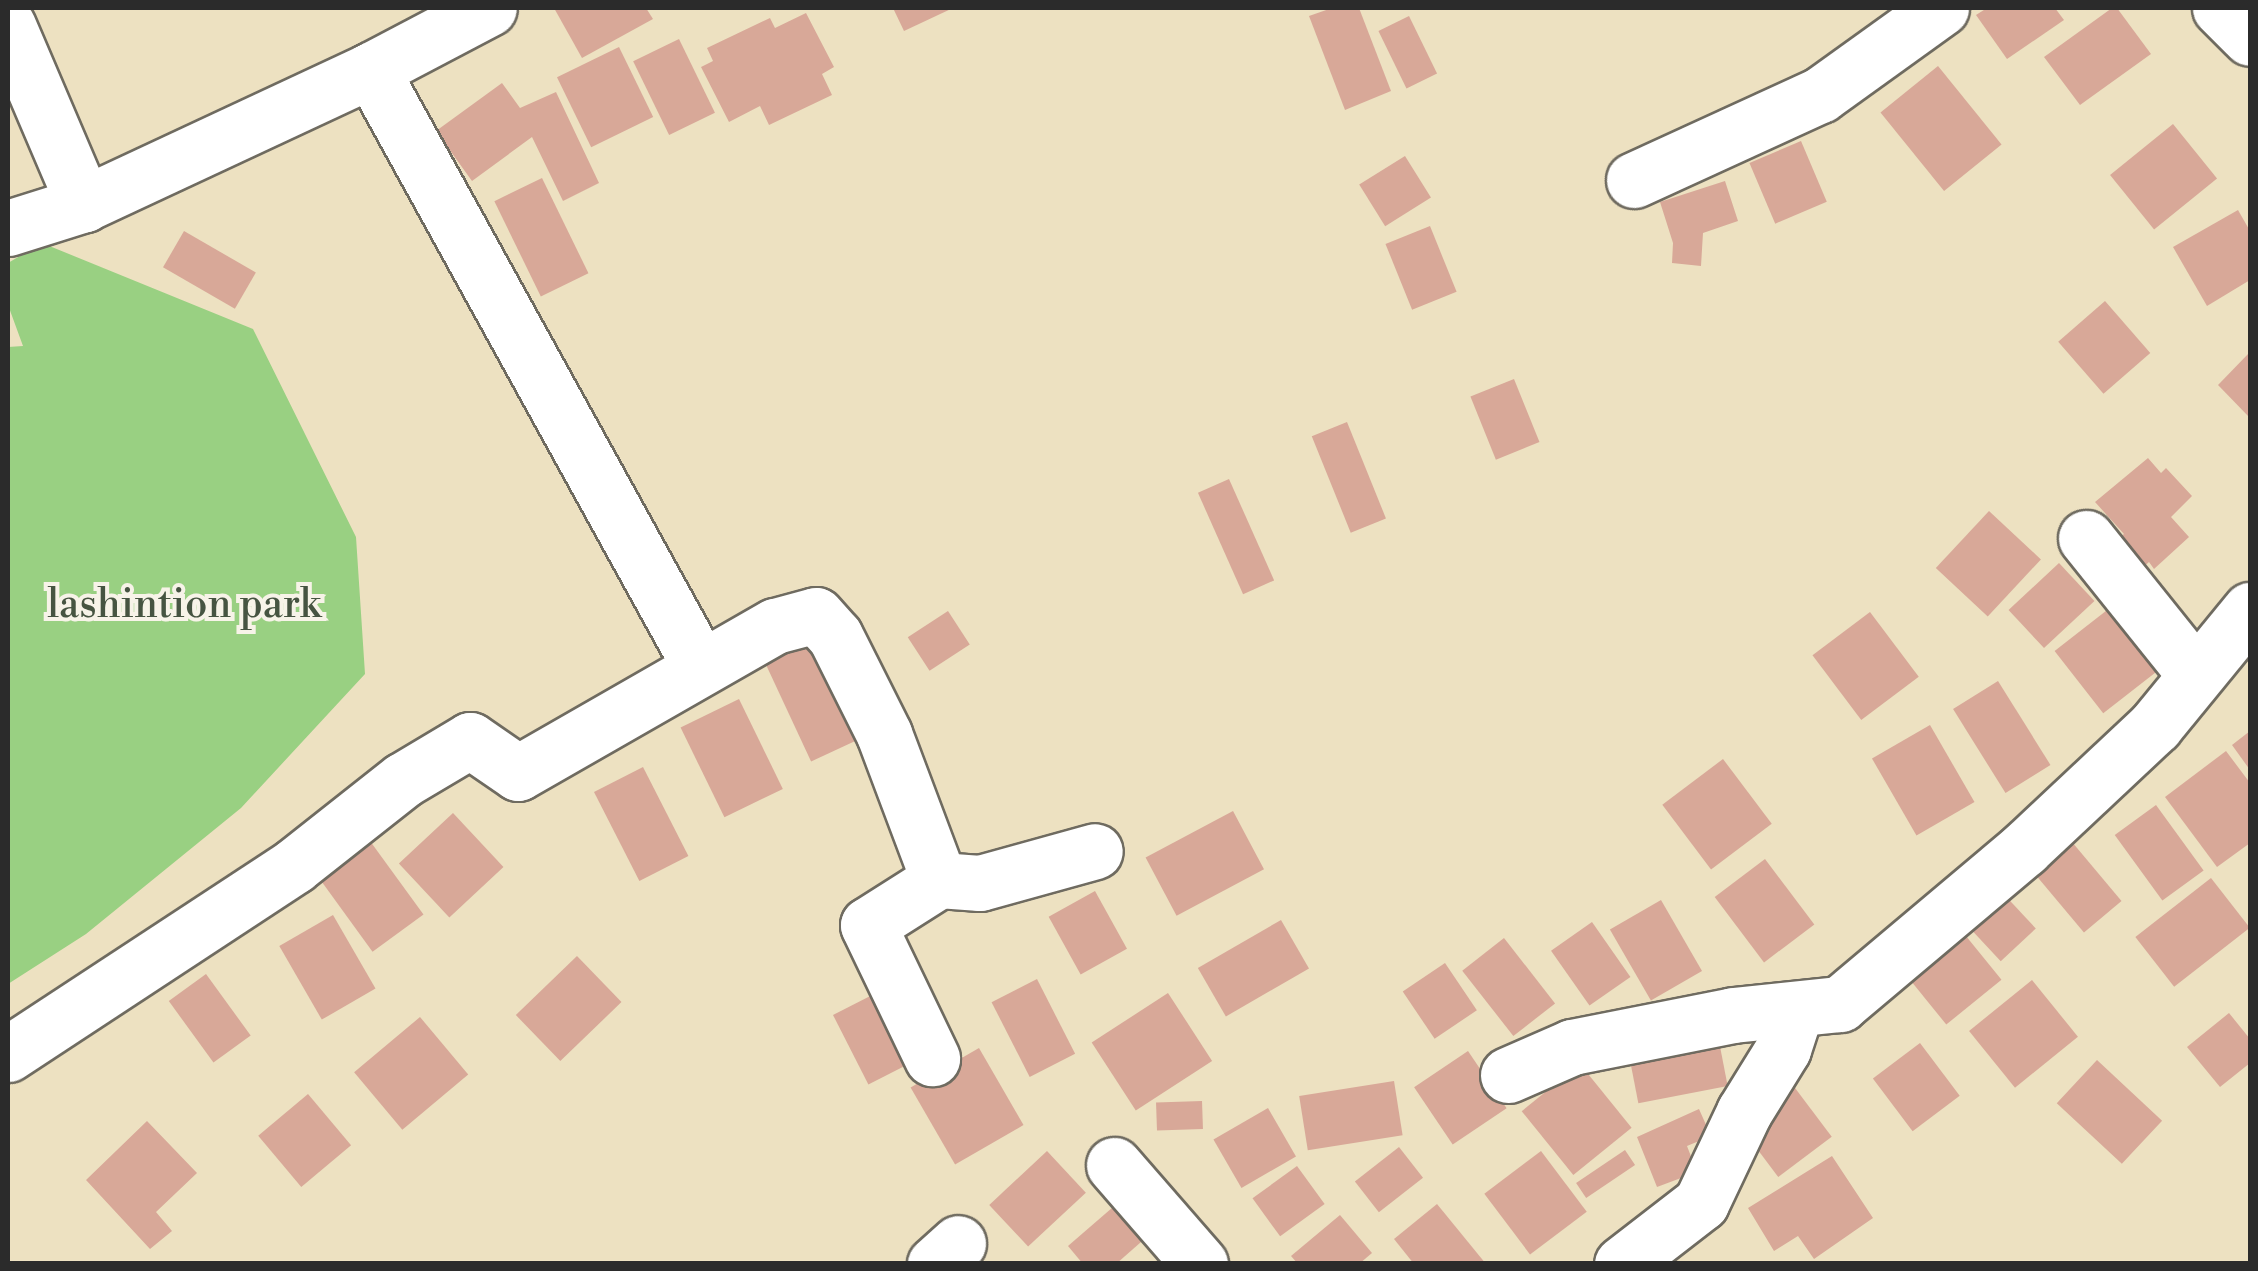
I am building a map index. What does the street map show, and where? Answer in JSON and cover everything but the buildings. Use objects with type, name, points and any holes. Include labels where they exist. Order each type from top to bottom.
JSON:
[{"type":"street","points":[[8,228],[84,204],[371,70],[489,8]]},
{"type":"street","points":[[1634,180],[1820,96],[1941,8]]},
{"type":"street","points":[[2220,8],[2250,38]]},
{"type":"street","points":[[8,26],[84,204]]},
{"type":"street","points":[[371,70],[700,666]]},
{"type":"street","points":[[2086,538],[2195,674]]},
{"type":"street","points":[[1508,1075],[1572,1047],[1732,1015],[1840,1004],[2039,835],[2155,726],[2250,610]]},
{"type":"street","points":[[8,1054],[294,866],[403,780],[470,740],[518,773],[775,626],[816,615],[835,636],[884,734],[938,880]]},
{"type":"street","points":[[932,1058],[868,924],[938,880],[980,882],[1095,851]]},
{"type":"street","points":[[1622,1264],[1701,1202],[1744,1112],[1782,1049],[1796,1008]]},
{"type":"street","points":[[1114,1165],[1200,1264]]},
{"type":"green space","name":"lashintion park","points":[[42,243],[253,329],[356,537],[365,674],[241,808],[86,934],[8,984],[8,347],[23,346],[8,305],[8,263]]}]
